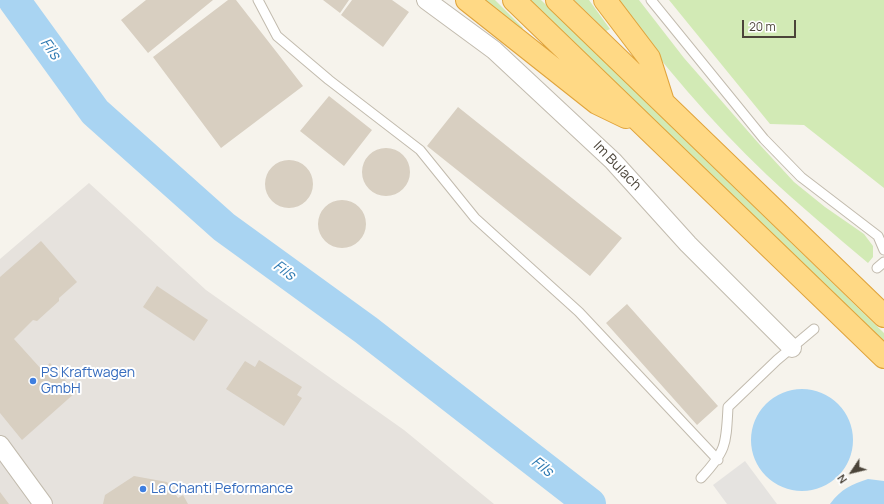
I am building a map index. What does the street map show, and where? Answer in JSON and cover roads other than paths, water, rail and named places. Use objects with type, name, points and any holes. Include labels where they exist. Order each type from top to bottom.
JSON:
[{"type":"highway","points":[[467,0],[597,103],[646,127]]},
{"type":"highway","points":[[514,0],[884,357]]},
{"type":"highway","points":[[557,0],[884,316]]},
{"type":"highway","points":[[605,0],[649,58],[664,105]]},
{"type":"street","name":"Im Bulach","points":[[426,0],[494,50],[613,161],[688,244],[792,348]]},
{"type":"street","points":[[0,445],[43,504]]},
{"type":"lane","points":[[258,0],[277,36],[329,80],[420,150],[475,218],[579,312],[718,460]]},
{"type":"lane","points":[[651,0],[764,139],[801,177],[878,236],[884,250]]},
{"type":"lane","points":[[701,478],[718,460],[726,440],[728,407],[777,360],[814,329]]},
{"type":"water","points":[[802,389],[812,390],[831,397],[845,411],[852,430],[852,450],[845,469],[831,483],[812,490],[802,491],[792,490],[773,483],[759,469],[752,450],[751,440],[752,430],[759,411],[773,397],[792,390]]},
{"type":"water","points":[[868,479],[884,481],[884,504],[830,504],[838,494],[847,488]]},
{"type":"waterway","name":"Fils","points":[[14,0],[95,112],[224,227],[366,330],[590,504]]},
{"type":"place","name":"PS Kraftwagen GmbH","points":[[33,381]]},
{"type":"place","name":"La Chanti Peformance","points":[[143,489]]}]
